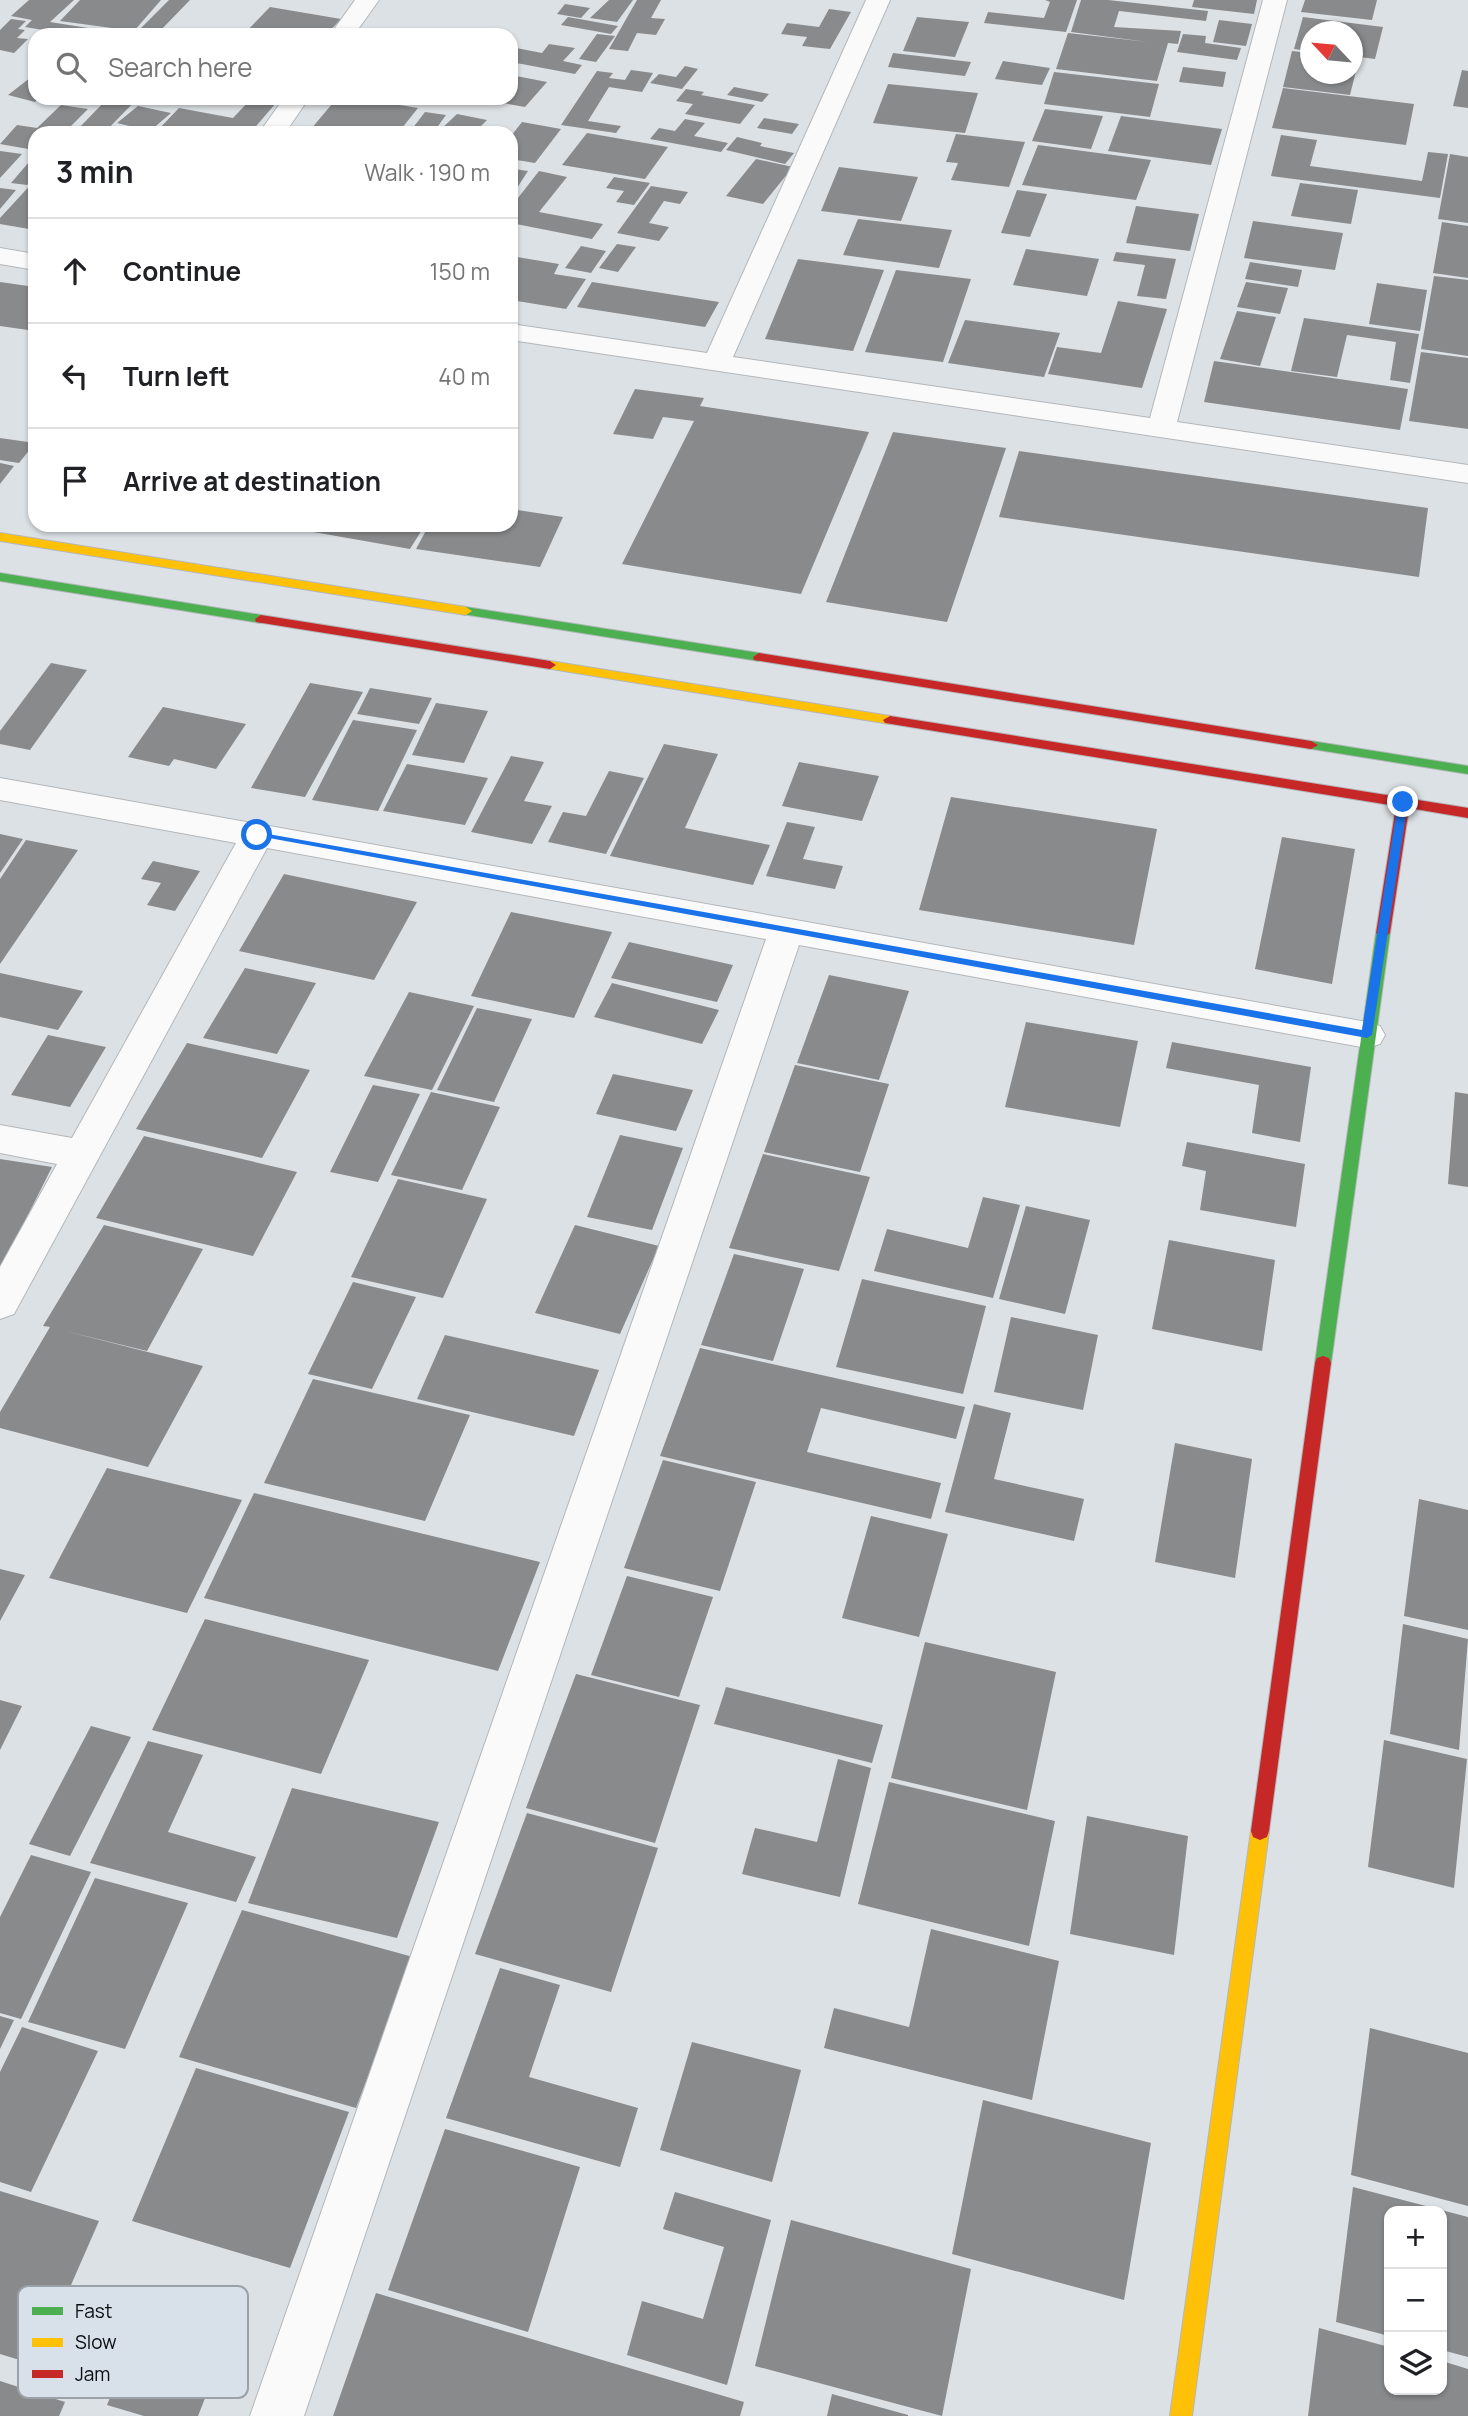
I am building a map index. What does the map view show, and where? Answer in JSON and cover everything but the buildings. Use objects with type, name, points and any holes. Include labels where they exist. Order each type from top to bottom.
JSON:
[{"type":"main road","points":[[0,537],[1468,770]]},
{"type":"main road","points":[[0,577],[1468,813]]},
{"type":"main road","points":[[1185,768],[1194,726]]},
{"type":"main road","points":[[1181,2416],[1367,1035],[1403,802]]},
{"type":"street","points":[[347,28],[367,0]]},
{"type":"street","points":[[716,363],[878,0]]},
{"type":"street","points":[[1161,429],[1275,0]]},
{"type":"street","points":[[277,126],[292,105]]},
{"type":"street","points":[[0,256],[28,261]]},
{"type":"street","points":[[518,333],[1468,474]]},
{"type":"street","points":[[0,789],[1367,1035]]},
{"type":"street","points":[[0,1303],[257,835]]},
{"type":"street","points":[[277,2416],[787,930]]},
{"type":"street","points":[[0,1139],[81,1154]]},
{"type":"traffic: fast","points":[[0,577],[261,619]]},
{"type":"traffic: fast","points":[[466,611],[759,657]]},
{"type":"traffic: fast","points":[[1311,745],[1468,770]]},
{"type":"traffic: fast","points":[[1323,1363],[1383,933]]},
{"type":"traffic: slow","points":[[0,537],[466,611]]},
{"type":"traffic: slow","points":[[550,665],[890,720]]},
{"type":"traffic: slow","points":[[1181,2416],[1260,1831]]},
{"type":"traffic: jam","points":[[261,619],[550,665]]},
{"type":"traffic: jam","points":[[759,657],[1311,745]]},
{"type":"traffic: jam","points":[[890,720],[1468,813]]},
{"type":"traffic: jam","points":[[1383,933],[1403,802]]},
{"type":"traffic: jam","points":[[1260,1831],[1323,1363]]},
{"type":"route","points":[[257,835],[1367,1035],[1403,802]]}]
